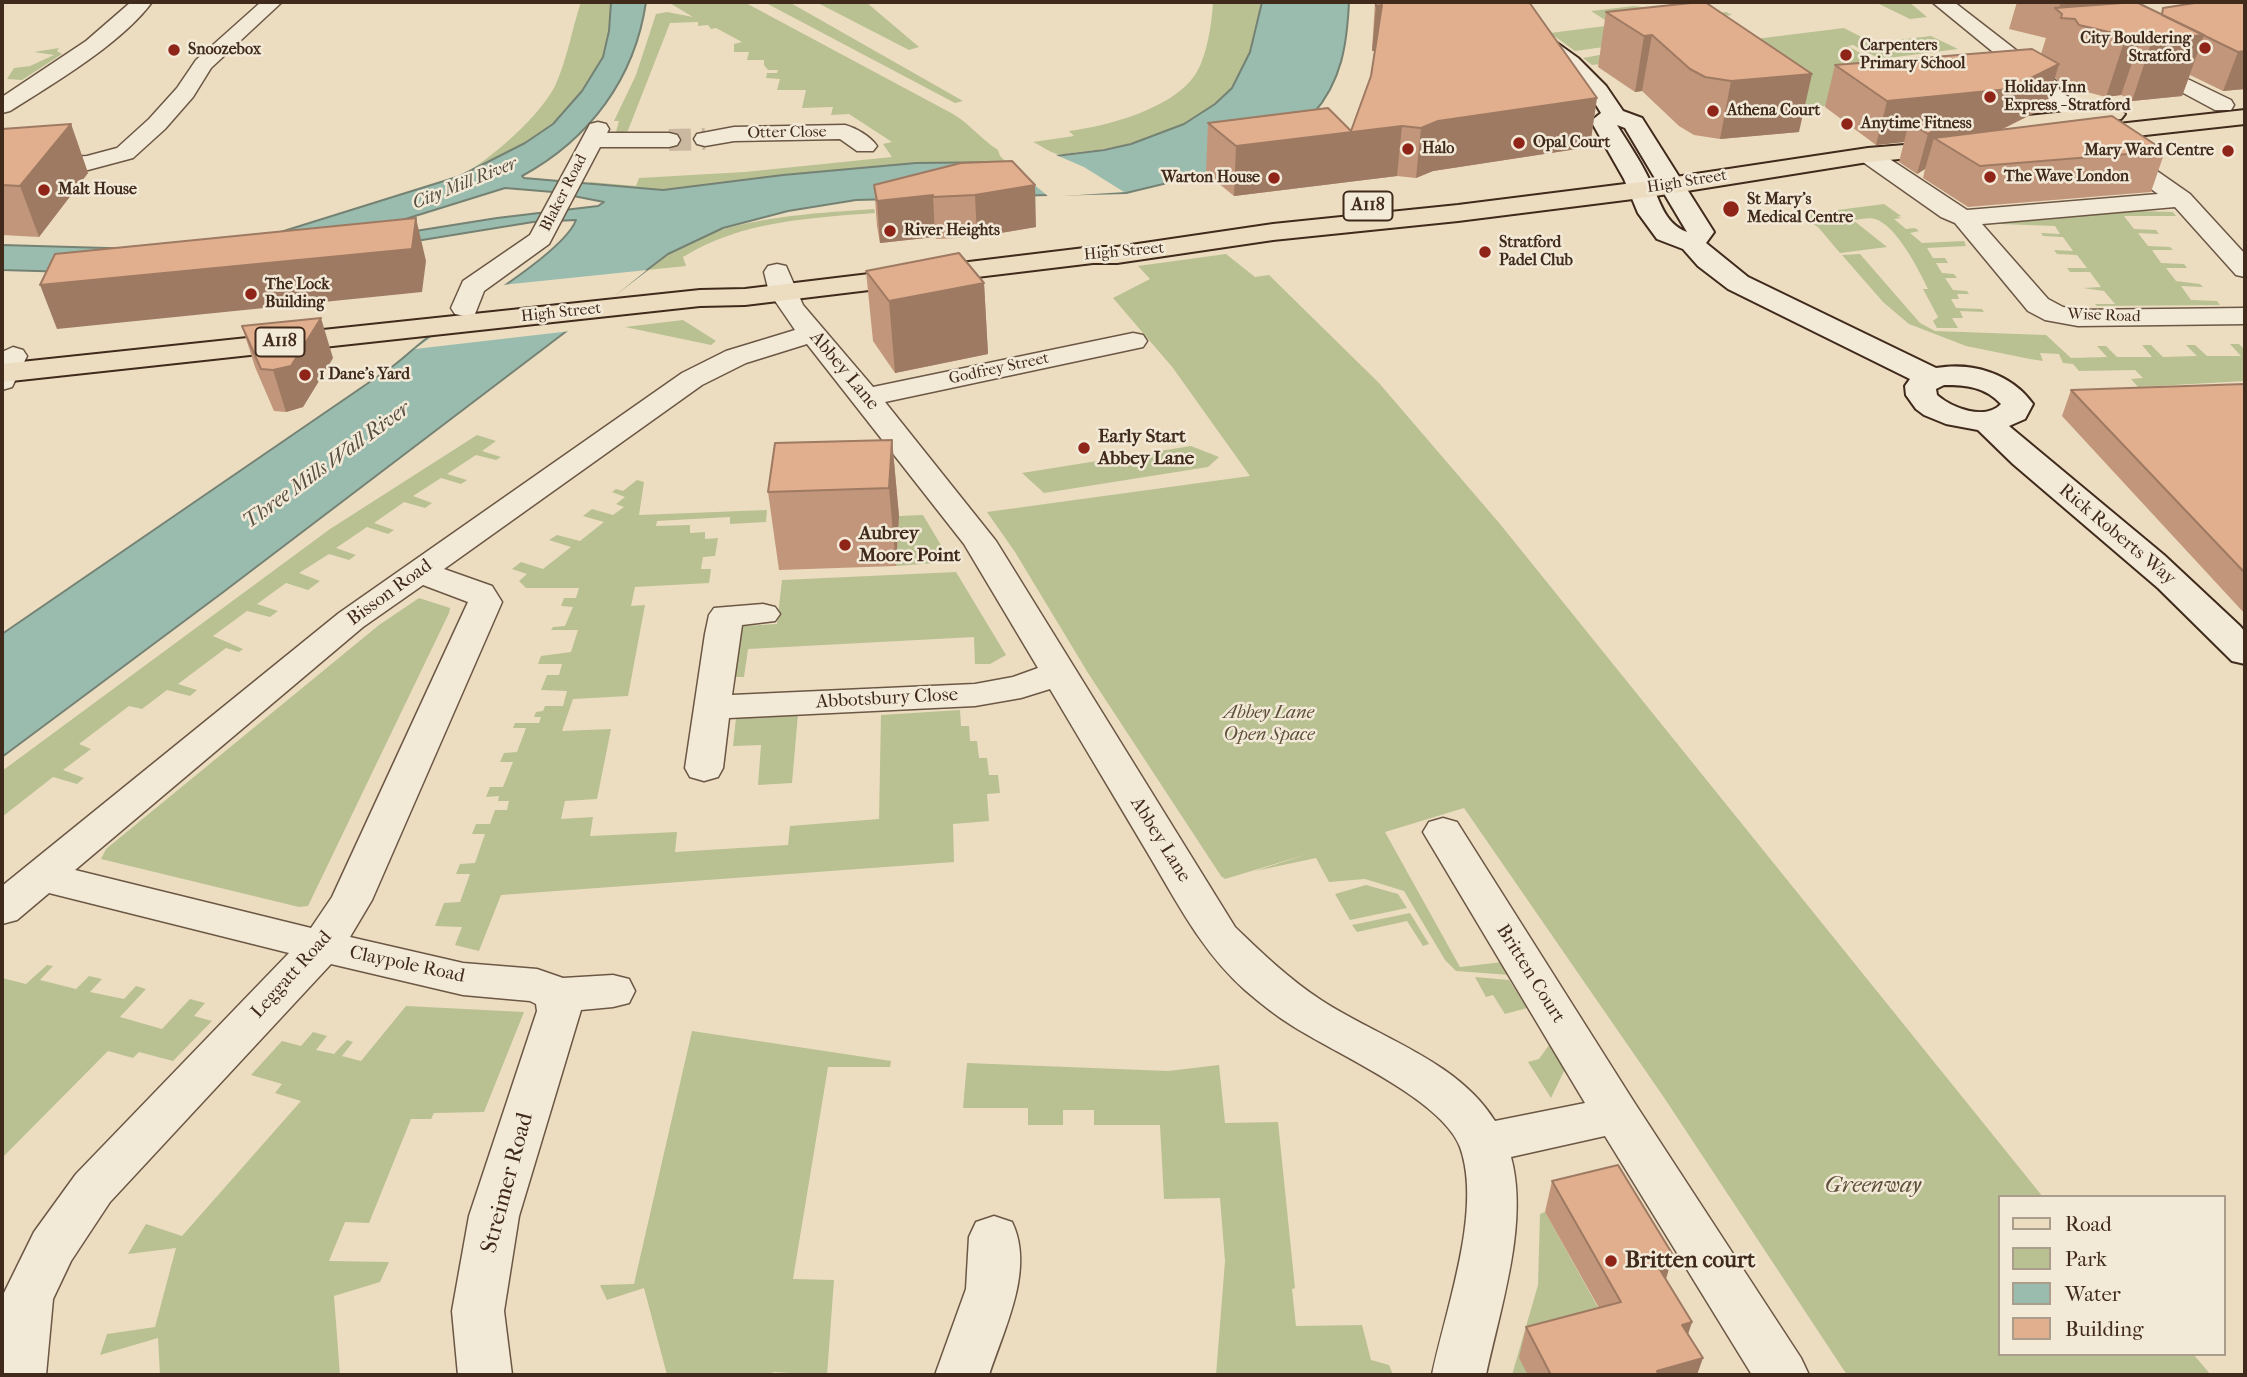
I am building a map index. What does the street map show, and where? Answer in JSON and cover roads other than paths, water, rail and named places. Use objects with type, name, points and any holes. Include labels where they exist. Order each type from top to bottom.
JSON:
[{"type":"main road","name":"High Street","points":[[1667,174],[1750,172],[2105,124],[2234,103]]},
{"type":"main road","name":"High Street","points":[[5,368],[77,346],[461,313],[622,290],[780,282],[1117,255],[1273,232],[1458,213],[1667,174],[1769,150],[2105,124],[2245,117]]},
{"type":"main road","name":"High Street","points":[[461,313],[599,309],[1080,242],[1526,186],[1599,171],[1637,179]]},
{"type":"main road","name":"A118","points":[[1526,186],[1559,189],[1637,179]]},
{"type":"street","points":[[2,106],[100,39],[142,2]]},
{"type":"street","points":[[2,169],[88,163],[125,153],[157,124],[185,92],[203,64],[272,2]]},
{"type":"street","points":[[1487,2],[1570,63],[1598,91],[1615,116],[1634,123],[1701,232],[1692,243]]},
{"type":"street","points":[[1942,2],[2011,60],[2048,86],[2069,93],[2105,124],[2105,141],[2116,153],[2181,199],[2243,263]]},
{"type":"street","points":[[2127,55],[2234,103]]},
{"type":"street","points":[[2011,60],[2036,56]]},
{"type":"street","points":[[1615,116],[1603,121],[1637,179],[1651,213],[1666,233],[1692,243],[1708,260],[1738,283],[1932,378]]},
{"type":"street","name":"Otter Close","points":[[705,139],[734,134],[845,132],[865,146]]},
{"type":"street","name":"Blaker Road","points":[[461,313],[472,287],[540,239],[594,135],[668,140]]},
{"type":"street","name":"Wise Road","points":[[1868,155],[1950,212],[1964,218],[2038,305],[2055,314],[2078,318],[2245,316]]},
{"type":"street","points":[[1964,218],[2181,199]]},
{"type":"street","name":"Abbey Lane","points":[[780,282],[791,308],[866,397],[979,541],[1220,938],[1260,978],[1305,1012],[1438,1090],[1465,1114],[1483,1143],[1489,1166],[1491,1194],[1488,1246],[1459,1375]]},
{"type":"street","name":"Bisson Road","points":[[2,909],[352,620],[419,572],[709,368],[750,350],[814,334]]},
{"type":"street","name":"Godfrey Street","points":[[866,397],[1133,341]]},
{"type":"street","points":[[1944,376],[1974,378],[2002,388],[2017,404],[2014,412],[2004,418],[1987,421],[1953,416],[1934,408],[1919,392],[1920,386],[1932,378],[1944,376]]},
{"type":"street","name":"Rick Roberts Way","points":[[1987,421],[2020,454],[2161,571],[2245,653]]},
{"type":"street","name":"Leggatt Road","points":[[19,1375],[27,1299],[52,1247],[93,1188],[322,946],[351,900],[485,602],[480,593],[419,572]]},
{"type":"street","points":[[704,768],[714,707],[719,645],[726,615],[763,614]]},
{"type":"street","name":"Abbotsbury Close","points":[[714,707],[975,695],[1021,687],[1057,673]]},
{"type":"street","name":"Britten Court","points":[[1443,832],[1616,1115],[1782,1375]]},
{"type":"street","name":"Claypole Road","points":[[40,876],[463,979],[537,985],[558,995],[613,991]]},
{"type":"street","name":"Streimer Road","points":[[485,1375],[478,1311],[494,1216],[559,1011],[558,995]]},
{"type":"street","points":[[1483,1143],[1616,1115]]},
{"type":"street","points":[[962,1375],[992,1289],[994,1237]]},
{"type":"water","points":[[611,2],[646,2],[632,56],[605,104],[569,144],[522,176],[524,178],[663,190],[783,175],[916,163],[1007,162],[1104,150],[1131,144],[1184,124],[1215,104],[1232,88],[1250,52],[1262,2],[1349,2],[1347,33],[1337,75],[1313,114],[1209,173],[1126,193],[856,200],[788,211],[723,228],[668,254],[2,757],[2,634],[393,366],[427,338],[532,266],[568,234],[576,220],[533,222],[373,248],[71,272],[2,270],[2,245],[142,249],[271,235],[460,176],[525,143],[553,124],[582,91],[603,57],[609,31]],"holes":[[[505,188],[553,192],[604,202],[598,206],[497,218],[340,243],[338,240]]]},
{"type":"tunnel","points":[[669,140],[705,139]]},
{"type":"place","name":"City Bouldering Stratford","points":[[2205,48]]},
{"type":"place","name":"Snoozebox","points":[[174,50]]},
{"type":"place","name":"Carpenters Primary School","points":[[1846,55]]},
{"type":"place","name":"Holiday Inn Express - Stratford","points":[[1990,97]]},
{"type":"place","name":"Athena Court","points":[[1713,111]]},
{"type":"place","name":"Anytime Fitness","points":[[1847,124]]},
{"type":"place","name":"Opal Court","points":[[1519,143]]},
{"type":"place","name":"Halo","points":[[1408,149]]},
{"type":"place","name":"Mary Ward Centre","points":[[2228,151]]},
{"type":"place","name":"The Wave London","points":[[1990,177]]},
{"type":"place","name":"Warton House","points":[[1274,178]]},
{"type":"place","name":"Malt House","points":[[44,190]]},
{"type":"place","name":"St Mary’s Medical Centre","points":[[1731,209]]},
{"type":"place","name":"River Heights","points":[[890,231]]},
{"type":"place","name":"Stratford Padel Club","points":[[1485,252]]},
{"type":"place","name":"The Lock Building","points":[[251,294]]},
{"type":"place","name":"1 Dane's Yard","points":[[305,375]]},
{"type":"place","name":"Early Start Abbey Lane","points":[[1084,448]]},
{"type":"place","name":"Aubrey Moore Point","points":[[845,545]]},
{"type":"place","name":"Britten court","points":[[1611,1261]]},
{"type":"water label","name":"City Mill River","points":[[465,184]]},
{"type":"water label","name":"Three Mills Wall River","points":[[327,466]]},
{"type":"park label","name":"Abbey Lane Open Space","points":[[1269,724]]},
{"type":"park label","name":"Greenway","points":[[1873,1186]]}]
